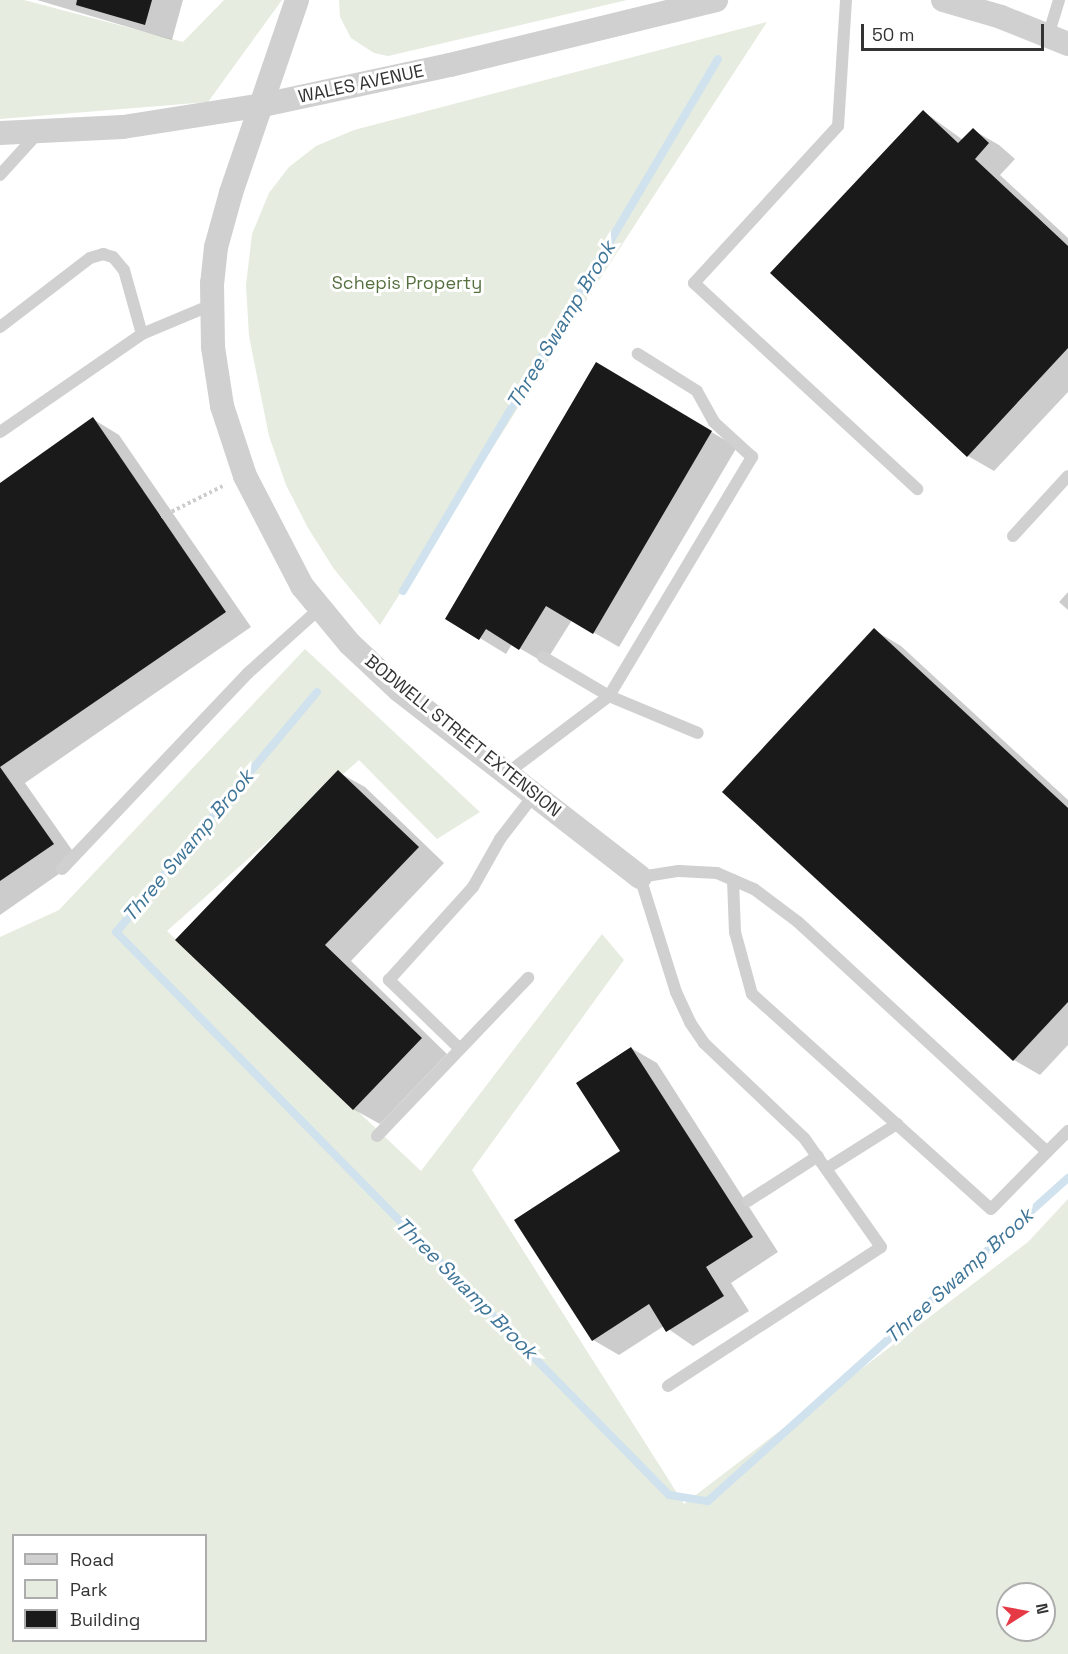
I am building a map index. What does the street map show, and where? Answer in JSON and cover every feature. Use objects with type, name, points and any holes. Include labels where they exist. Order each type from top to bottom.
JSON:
[{"type":"street","name":"BODWELL STREET EXTENSION","points":[[297,0],[216,247],[211,305],[213,347],[222,406],[245,476],[271,533],[320,609],[399,690],[640,877]]},
{"type":"street","name":"WALES AVENUE","points":[[0,133],[152,124],[263,105],[450,65],[716,0]]},
{"type":"street","points":[[943,0],[1058,40]]},
{"type":"lane","points":[[846,0],[838,126],[694,283],[917,489]]},
{"type":"lane","points":[[1058,40],[1059,0]]},
{"type":"lane","points":[[0,175],[40,131]]},
{"type":"lane","points":[[0,327],[90,258],[103,254],[113,257],[124,270],[142,334]]},
{"type":"lane","points":[[0,432],[142,334],[211,305]]},
{"type":"lane","points":[[507,774],[609,696],[752,457],[714,422],[697,391],[638,354]]},
{"type":"lane","points":[[1013,536],[1068,476]]},
{"type":"lane","points":[[62,869],[248,673],[320,609]]},
{"type":"lane","points":[[543,657],[609,696],[698,733]]},
{"type":"lane","points":[[459,1048],[389,980],[473,887],[500,839],[534,795]]},
{"type":"lane","points":[[668,1386],[881,1247],[804,1138],[704,1043],[690,1022],[676,992],[640,877],[679,871],[717,873],[777,904],[1047,1152]]},
{"type":"lane","points":[[734,880],[735,932],[752,994],[991,1209],[1068,1131]]},
{"type":"lane","points":[[377,1136],[528,978]]},
{"type":"lane","points":[[827,1168],[897,1124]]},
{"type":"lane","points":[[748,1201],[818,1156]]},
{"type":"path","points":[[161,517],[245,476]]},
{"type":"green space","points":[[0,0],[24,0],[183,42],[224,0],[282,0],[208,102],[0,119]]},
{"type":"green space","points":[[339,0],[627,0],[388,56],[374,53],[351,38],[340,17]]},
{"type":"green space","name":"Schepis Property","points":[[767,22],[612,260],[380,625],[334,569],[308,528],[286,485],[269,436],[249,336],[246,285],[252,234],[269,193],[289,167],[316,146],[354,130]]},
{"type":"green space","points":[[305,649],[480,812],[437,839],[359,760],[167,931],[421,1171],[602,934],[624,960],[472,1170],[684,1504],[1028,1242],[1068,1199],[1068,1654],[0,1654],[0,937],[59,910]]},
{"type":"building","points":[[77,0],[152,0],[145,25],[76,5]]},
{"type":"building","points":[[923,110],[958,143],[973,128],[989,143],[975,159],[1068,246],[1068,348],[967,457],[770,273]]},
{"type":"building","points":[[596,362],[712,431],[593,634],[546,606],[519,650],[486,629],[479,640],[445,619]]},
{"type":"building","points":[[93,417],[226,612],[0,767],[0,483]]},
{"type":"building","points":[[874,628],[1068,808],[1068,1002],[1013,1061],[722,792]]},
{"type":"building","points":[[0,767],[54,844],[0,881]]},
{"type":"building","points":[[338,770],[419,847],[325,945],[422,1038],[353,1110],[175,940]]},
{"type":"building","points":[[631,1047],[753,1237],[706,1267],[724,1296],[666,1332],[649,1304],[592,1341],[514,1220],[620,1151],[576,1083]]},
{"type":"waterway","name":"Three Swamp Brook","points":[[403,591],[718,59]]},
{"type":"waterway","name":"Three Swamp Brook","points":[[317,692],[116,932],[669,1495],[708,1501],[1068,1178]]}]
